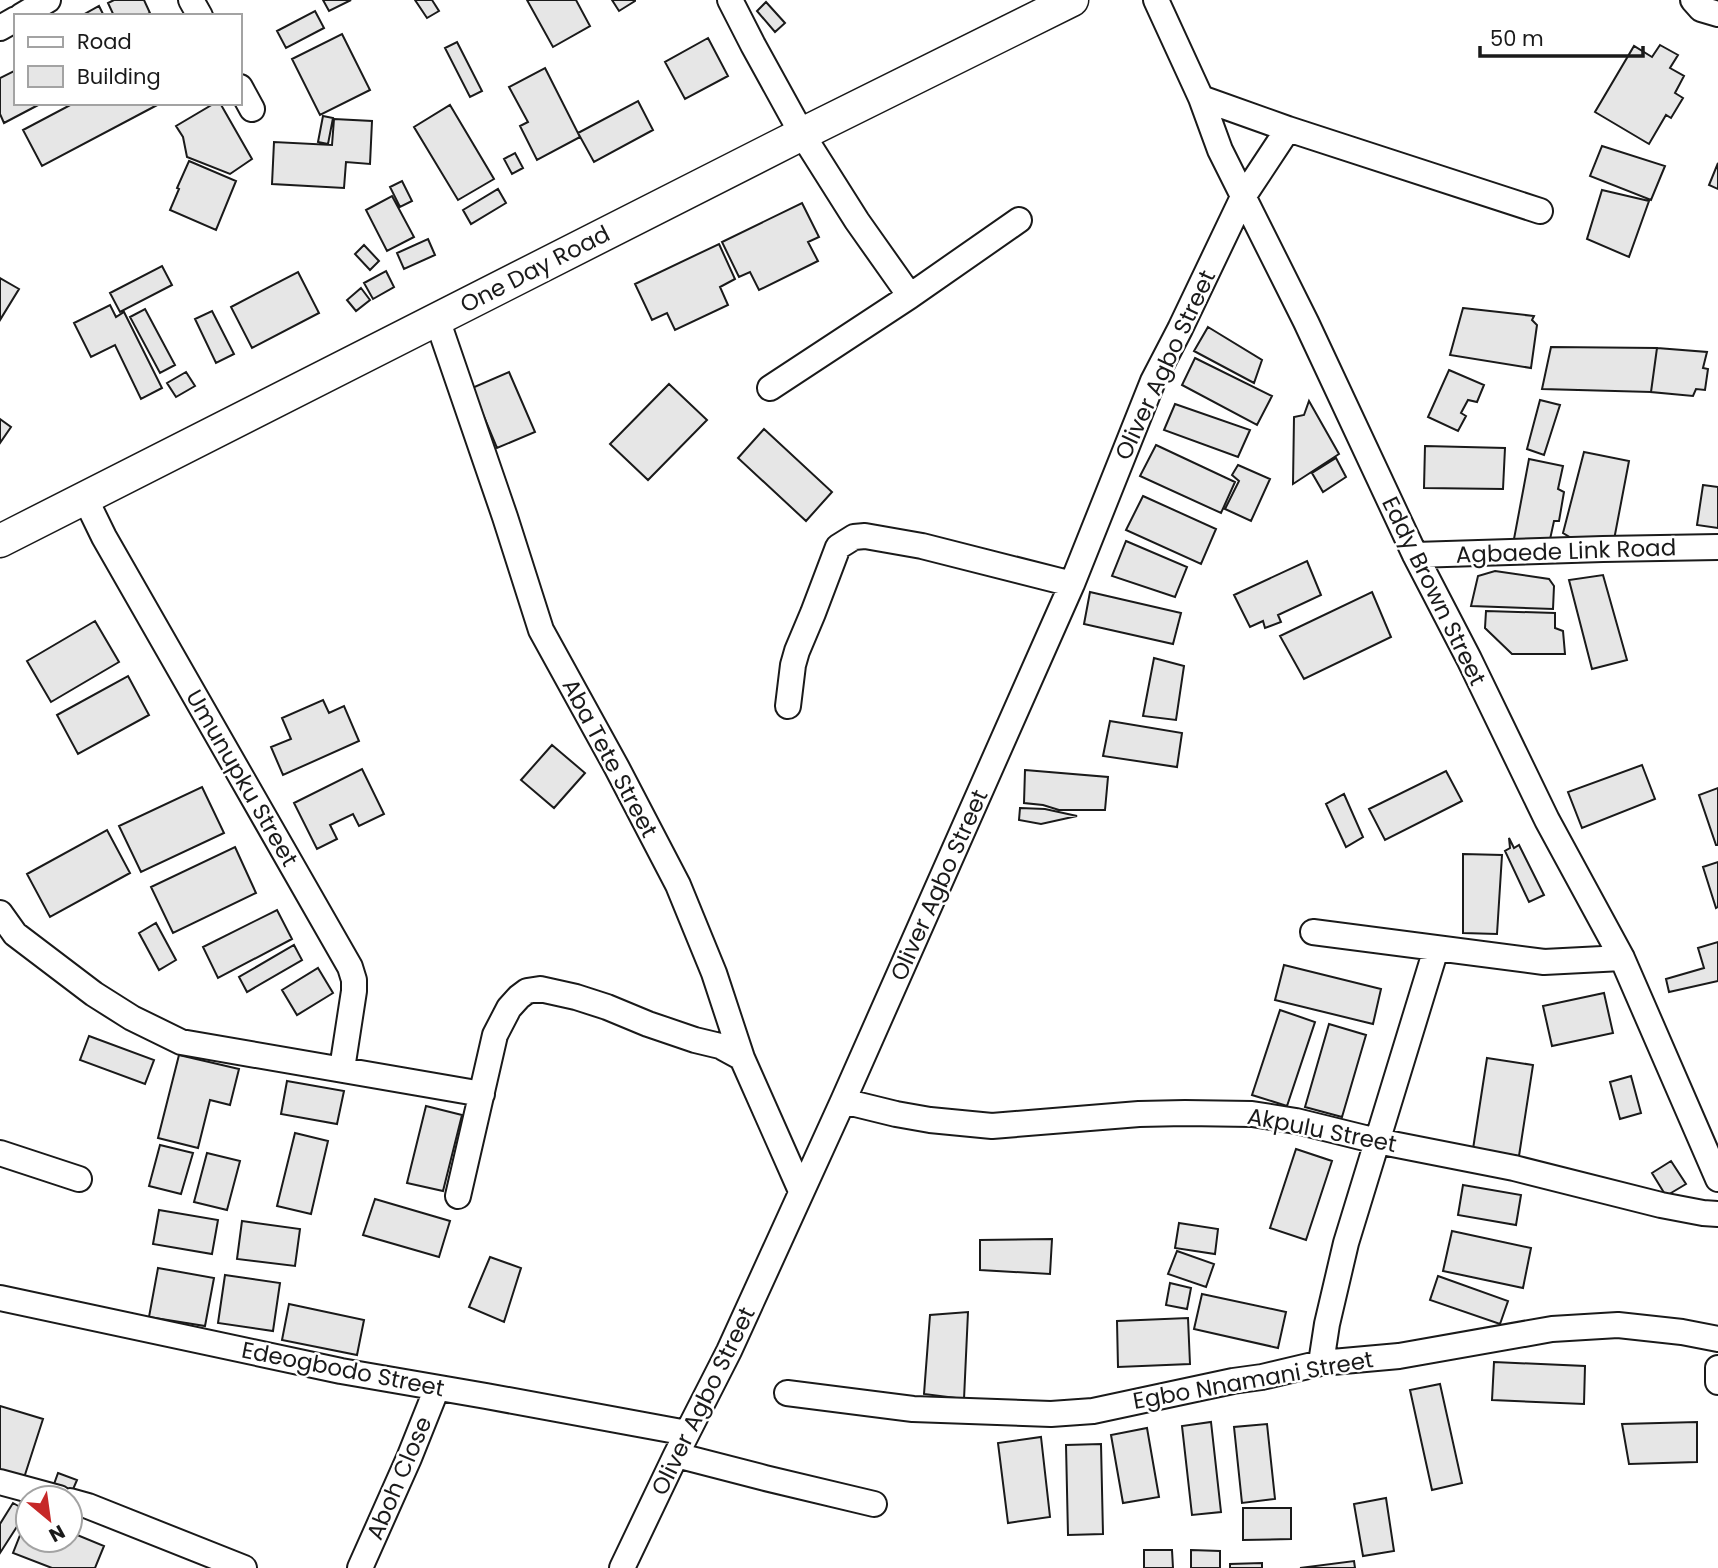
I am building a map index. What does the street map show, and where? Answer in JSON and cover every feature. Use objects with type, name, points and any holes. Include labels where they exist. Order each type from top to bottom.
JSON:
[{"type":"main road","name":"One Day Road","points":[[0,541],[1072,0]]},
{"type":"street","points":[[24,14],[48,0]]},
{"type":"street","points":[[730,0],[802,134],[857,221],[910,296]]},
{"type":"street","name":"Eddy Brown Street","points":[[1156,0],[1201,98],[1220,150],[1306,322],[1415,555],[1547,820],[1622,958],[1718,1179]]},
{"type":"street","points":[[1693,0],[1700,9],[1718,14]]},
{"type":"street","points":[[242,91],[252,109]]},
{"type":"street","points":[[1201,98],[1539,211]]},
{"type":"street","name":"Oliver Agbo Street","points":[[622,1568],[729,1350],[843,1101],[1072,584],[1146,396],[1243,197],[1288,129]]},
{"type":"street","points":[[771,388],[1019,220]]},
{"type":"street","name":"Aba Tete Street","points":[[437,319],[541,630],[678,885],[714,974],[742,1058],[801,1191]]},
{"type":"street","name":"Umunupku Street","points":[[85,498],[104,537],[349,967],[354,991],[342,1069]]},
{"type":"street","points":[[788,706],[797,651],[838,547],[854,537],[866,536],[922,546],[1072,584]]},
{"type":"street","name":"Agbaede Link Road","points":[[1415,555],[1718,547]]},
{"type":"street","points":[[0,913],[15,934],[94,994],[132,1018],[181,1042],[482,1094]]},
{"type":"street","points":[[1312,932],[1544,962],[1622,958]]},
{"type":"street","points":[[1321,1363],[1346,1243],[1436,949]]},
{"type":"street","points":[[458,1196],[495,1035],[509,1008],[527,991],[540,989],[576,997],[695,1040],[720,1046],[742,1058]]},
{"type":"street","name":"Akpulu Street","points":[[843,1101],[930,1120],[992,1126],[1139,1114],[1252,1114],[1514,1168],[1661,1205],[1715,1214]]},
{"type":"street","points":[[0,1153],[79,1179]]},
{"type":"street","name":"Edeogbodo Street","points":[[0,1298],[341,1371],[437,1388],[681,1444],[765,1478],[873,1504]]},
{"type":"street","name":"Egbo Nnamani Street","points":[[787,1394],[912,1409],[1051,1414],[1093,1411],[1321,1363],[1399,1356],[1552,1329],[1618,1325],[1718,1339]]},
{"type":"street","points":[[1718,1368],[1718,1382]]},
{"type":"street","name":"Aboh Close","points":[[360,1568],[437,1388]]},
{"type":"street","points":[[84,1505],[244,1568]]},
{"type":"building","points":[[114,0],[144,0],[150,13],[113,14],[108,3]]},
{"type":"building","points":[[323,0],[351,0],[329,11]]},
{"type":"building","points":[[415,0],[432,0],[439,11],[427,18]]},
{"type":"building","points":[[527,0],[576,0],[590,26],[553,47]]},
{"type":"building","points":[[612,0],[635,0],[635,1],[619,11]]},
{"type":"building","points":[[766,2],[785,23],[775,32],[757,11]]},
{"type":"building","points":[[99,6],[103,14],[85,14]]},
{"type":"building","points":[[315,11],[324,28],[286,48],[277,31]]},
{"type":"building","points":[[342,34],[370,90],[320,115],[292,59]]},
{"type":"building","points":[[708,38],[728,76],[685,99],[665,62]]},
{"type":"building","points":[[457,42],[482,91],[470,97],[445,48]]},
{"type":"building","points":[[1660,45],[1678,55],[1670,68],[1684,76],[1675,93],[1683,98],[1671,118],[1666,115],[1649,144],[1595,112],[1634,46],[1652,57]]},
{"type":"building","points":[[545,68],[580,137],[537,160],[520,126],[528,122],[509,87]]},
{"type":"building","points":[[14,71],[14,105],[38,105],[4,123],[0,114],[0,78]]},
{"type":"building","points":[[638,101],[653,130],[594,162],[578,133]]},
{"type":"building","points":[[70,105],[157,105],[42,166],[23,130]]},
{"type":"building","points":[[212,105],[221,105],[252,159],[230,174],[187,157],[183,137],[176,126]]},
{"type":"building","points":[[450,105],[494,179],[458,200],[414,127]]},
{"type":"building","points":[[323,116],[333,118],[328,144],[318,142]]},
{"type":"building","points":[[334,119],[372,121],[370,164],[346,162],[344,188],[272,184],[274,142],[332,145]]},
{"type":"building","points":[[1602,146],[1665,166],[1651,200],[1590,176]]},
{"type":"building","points":[[515,153],[523,168],[512,174],[504,159]]},
{"type":"building","points":[[189,161],[236,181],[216,230],[170,210]]},
{"type":"building","points":[[1718,163],[1718,189],[1709,185]]},
{"type":"building","points":[[402,181],[412,201],[400,207],[390,187]]},
{"type":"building","points":[[498,189],[506,203],[471,224],[463,210]]},
{"type":"building","points":[[1602,190],[1649,201],[1629,257],[1587,239]]},
{"type":"building","points":[[392,196],[414,237],[387,251],[366,210]]},
{"type":"building","points":[[802,203],[819,237],[808,242],[818,261],[759,290],[750,272],[739,277],[722,242]]},
{"type":"building","points":[[428,239],[435,255],[404,269],[397,253]]},
{"type":"building","points":[[719,244],[735,279],[720,287],[728,305],[675,330],[667,313],[652,320],[635,284]]},
{"type":"building","points":[[364,245],[379,261],[370,270],[355,254]]},
{"type":"building","points":[[162,266],[172,285],[120,312],[110,293]]},
{"type":"building","points":[[386,271],[394,287],[373,299],[364,283]]},
{"type":"building","points":[[298,272],[319,313],[252,348],[231,307]]},
{"type":"building","points":[[0,278],[19,289],[0,320]]},
{"type":"building","points":[[361,288],[370,300],[356,311],[347,300]]},
{"type":"building","points":[[110,305],[116,317],[124,312],[162,388],[141,399],[115,345],[91,357],[74,323]]},
{"type":"building","points":[[1463,308],[1534,316],[1532,320],[1537,325],[1531,368],[1450,355]]},
{"type":"building","points":[[145,309],[175,365],[160,373],[130,317]]},
{"type":"building","points":[[212,311],[234,354],[216,363],[195,319]]},
{"type":"building","points":[[1208,327],[1262,360],[1254,383],[1194,351]]},
{"type":"building","points":[[1551,347],[1657,348],[1651,392],[1542,389]]},
{"type":"building","points":[[1657,348],[1707,352],[1703,368],[1708,369],[1705,390],[1696,389],[1693,396],[1651,392]]},
{"type":"building","points":[[1195,358],[1272,396],[1257,425],[1182,385]]},
{"type":"building","points":[[1449,370],[1484,385],[1477,402],[1468,400],[1461,413],[1466,416],[1458,431],[1428,417]]},
{"type":"building","points":[[186,372],[195,386],[176,397],[167,383]]},
{"type":"building","points":[[509,372],[535,432],[497,448],[472,388]]},
{"type":"building","points":[[669,384],[707,420],[648,480],[610,444]]},
{"type":"building","points":[[1540,400],[1560,405],[1544,455],[1527,449]]},
{"type":"building","points":[[1309,401],[1339,454],[1293,484],[1294,417],[1304,415]]},
{"type":"building","points":[[1175,404],[1250,430],[1238,457],[1164,430]]},
{"type":"building","points":[[0,419],[11,427],[0,443]]},
{"type":"building","points":[[764,429],[832,492],[806,521],[738,458]]},
{"type":"building","points":[[1156,445],[1235,482],[1221,513],[1140,476]]},
{"type":"building","points":[[1425,446],[1505,448],[1503,489],[1424,488]]},
{"type":"building","points":[[1584,452],[1629,461],[1613,545],[1573,539],[1563,533]]},
{"type":"building","points":[[1336,458],[1346,477],[1323,492],[1312,473]]},
{"type":"building","points":[[1529,459],[1563,466],[1558,489],[1564,492],[1559,521],[1554,521],[1549,544],[1514,539]]},
{"type":"building","points":[[1238,465],[1270,479],[1251,521],[1225,509],[1239,481],[1232,475]]},
{"type":"building","points":[[1703,485],[1718,487],[1718,528],[1697,525]]},
{"type":"building","points":[[1143,496],[1216,529],[1201,564],[1126,530]]},
{"type":"building","points":[[1126,541],[1187,567],[1175,597],[1112,576]]},
{"type":"building","points":[[1307,561],[1321,595],[1278,615],[1281,622],[1265,628],[1263,621],[1250,627],[1234,595]]},
{"type":"building","points":[[1495,571],[1549,579],[1554,586],[1553,609],[1471,606],[1478,576]]},
{"type":"building","points":[[1603,575],[1627,660],[1592,669],[1569,580]]},
{"type":"building","points":[[1090,592],[1181,613],[1173,644],[1084,624]]},
{"type":"building","points":[[1372,592],[1391,637],[1304,679],[1280,636]]},
{"type":"building","points":[[1486,611],[1555,613],[1555,628],[1563,631],[1565,654],[1512,654],[1485,628]]},
{"type":"building","points":[[95,621],[119,662],[51,702],[27,661]]},
{"type":"building","points":[[1154,658],[1184,666],[1176,720],[1143,716]]},
{"type":"building","points":[[128,676],[149,715],[78,754],[57,715]]},
{"type":"building","points":[[323,700],[329,713],[344,706],[359,741],[283,775],[271,747],[291,739],[282,718]]},
{"type":"building","points":[[1110,721],[1182,733],[1177,767],[1103,756]]},
{"type":"building","points":[[552,745],[585,773],[554,808],[521,780]]},
{"type":"building","points":[[1642,765],[1655,799],[1582,828],[1568,792]]},
{"type":"building","points":[[362,769],[384,814],[359,826],[353,814],[330,825],[337,839],[317,849],[294,803]]},
{"type":"building","points":[[1025,770],[1108,777],[1105,810],[1059,810],[1024,803]]},
{"type":"building","points":[[1446,771],[1462,801],[1385,840],[1369,809]]},
{"type":"building","points":[[202,787],[224,833],[141,872],[119,826]]},
{"type":"building","points":[[1718,788],[1718,845],[1716,845],[1699,795]]},
{"type":"building","points":[[1344,794],[1363,837],[1346,847],[1326,804]]},
{"type":"building","points":[[1020,808],[1045,809],[1077,816],[1041,824],[1019,820]]},
{"type":"building","points":[[107,830],[130,873],[50,917],[27,874]]},
{"type":"building","points":[[1509,838],[1514,848],[1519,845],[1544,895],[1529,902],[1505,851],[1510,848]]},
{"type":"building","points":[[235,847],[256,893],[173,933],[151,887]]},
{"type":"building","points":[[1463,854],[1502,855],[1497,934],[1463,933]]},
{"type":"building","points":[[1718,862],[1718,907],[1716,908],[1703,867]]},
{"type":"building","points":[[277,910],[292,939],[218,978],[203,947]]},
{"type":"building","points":[[156,923],[176,960],[159,970],[139,933]]},
{"type":"building","points":[[1718,942],[1718,981],[1669,992],[1666,979],[1704,968],[1698,948]]},
{"type":"building","points":[[294,945],[302,960],[247,992],[239,977]]},
{"type":"building","points":[[1284,965],[1381,989],[1373,1024],[1275,1000]]},
{"type":"building","points":[[318,968],[333,993],[297,1015],[282,990]]},
{"type":"building","points":[[1604,993],[1613,1033],[1552,1046],[1543,1006]]},
{"type":"building","points":[[1280,1010],[1315,1022],[1287,1106],[1252,1095]]},
{"type":"building","points":[[1329,1024],[1366,1035],[1342,1117],[1305,1107]]},
{"type":"building","points":[[89,1036],[154,1060],[145,1084],[80,1060]]},
{"type":"building","points":[[179,1055],[239,1069],[230,1105],[210,1100],[198,1148],[158,1138]]},
{"type":"building","points":[[1487,1058],[1533,1065],[1519,1156],[1473,1149]]},
{"type":"building","points":[[1631,1076],[1641,1113],[1620,1119],[1610,1082]]},
{"type":"building","points":[[287,1081],[344,1091],[337,1124],[281,1114]]},
{"type":"building","points":[[426,1106],[462,1115],[443,1191],[407,1183]]},
{"type":"building","points":[[295,1133],[328,1141],[311,1214],[277,1206]]},
{"type":"building","points":[[160,1145],[193,1153],[181,1194],[149,1186]]},
{"type":"building","points":[[1296,1149],[1332,1161],[1306,1240],[1270,1228]]},
{"type":"building","points":[[207,1153],[240,1161],[227,1210],[194,1202]]},
{"type":"building","points":[[1671,1161],[1686,1184],[1666,1196],[1652,1173]]},
{"type":"building","points":[[1463,1185],[1521,1195],[1516,1225],[1458,1215]]},
{"type":"building","points":[[375,1199],[450,1221],[439,1257],[363,1235]]},
{"type":"building","points":[[159,1210],[218,1220],[212,1254],[153,1244]]},
{"type":"building","points":[[242,1221],[300,1229],[295,1266],[237,1259]]},
{"type":"building","points":[[1179,1223],[1218,1229],[1215,1254],[1175,1248]]},
{"type":"building","points":[[1452,1231],[1531,1248],[1523,1288],[1443,1271]]},
{"type":"building","points":[[1052,1239],[1050,1274],[980,1270],[980,1240]]},
{"type":"building","points":[[1177,1251],[1214,1264],[1206,1287],[1168,1274]]},
{"type":"building","points":[[490,1257],[521,1268],[504,1322],[469,1307]]},
{"type":"building","points":[[158,1268],[214,1278],[205,1326],[149,1317]]},
{"type":"building","points":[[225,1275],[280,1283],[273,1331],[218,1323]]},
{"type":"building","points":[[1438,1276],[1508,1301],[1500,1324],[1430,1300]]},
{"type":"building","points":[[1170,1283],[1191,1288],[1187,1309],[1166,1305]]},
{"type":"building","points":[[1202,1294],[1286,1312],[1278,1348],[1194,1329]]},
{"type":"building","points":[[289,1304],[364,1320],[357,1355],[282,1340]]},
{"type":"building","points":[[968,1312],[964,1399],[924,1394],[930,1315]]},
{"type":"building","points":[[1188,1318],[1190,1364],[1118,1367],[1117,1321]]},
{"type":"building","points":[[1494,1362],[1585,1366],[1584,1404],[1492,1400]]},
{"type":"building","points":[[1440,1384],[1462,1483],[1432,1490],[1410,1390]]},
{"type":"building","points":[[0,1406],[43,1419],[22,1484],[0,1477]]},
{"type":"building","points":[[1211,1422],[1221,1512],[1192,1515],[1182,1426]]},
{"type":"building","points":[[1697,1422],[1697,1462],[1629,1464],[1622,1424]]},
{"type":"building","points":[[1267,1424],[1275,1499],[1242,1503],[1234,1427]]},
{"type":"building","points":[[1147,1428],[1159,1497],[1123,1503],[1111,1435]]},
{"type":"building","points":[[1041,1437],[1050,1517],[1008,1523],[998,1443]]},
{"type":"building","points":[[1101,1444],[1103,1534],[1068,1535],[1066,1445]]},
{"type":"building","points":[[58,1473],[77,1480],[75,1484],[54,1484]]},
{"type":"building","points":[[1386,1498],[1394,1551],[1363,1556],[1354,1504]]},
{"type":"building","points":[[14,1504],[14,1531],[0,1553],[0,1524]]},
{"type":"building","points":[[1243,1508],[1291,1508],[1291,1539],[1243,1540]]},
{"type":"building","points":[[84,1538],[104,1546],[95,1568],[52,1568],[16,1554],[84,1554]]},
{"type":"building","points":[[1144,1550],[1172,1550],[1173,1568],[1144,1568]]},
{"type":"building","points":[[1191,1550],[1220,1551],[1220,1568],[1191,1568]]},
{"type":"building","points":[[1354,1561],[1355,1568],[1300,1568]]},
{"type":"building","points":[[1262,1563],[1262,1568],[1230,1568],[1230,1564]]}]
